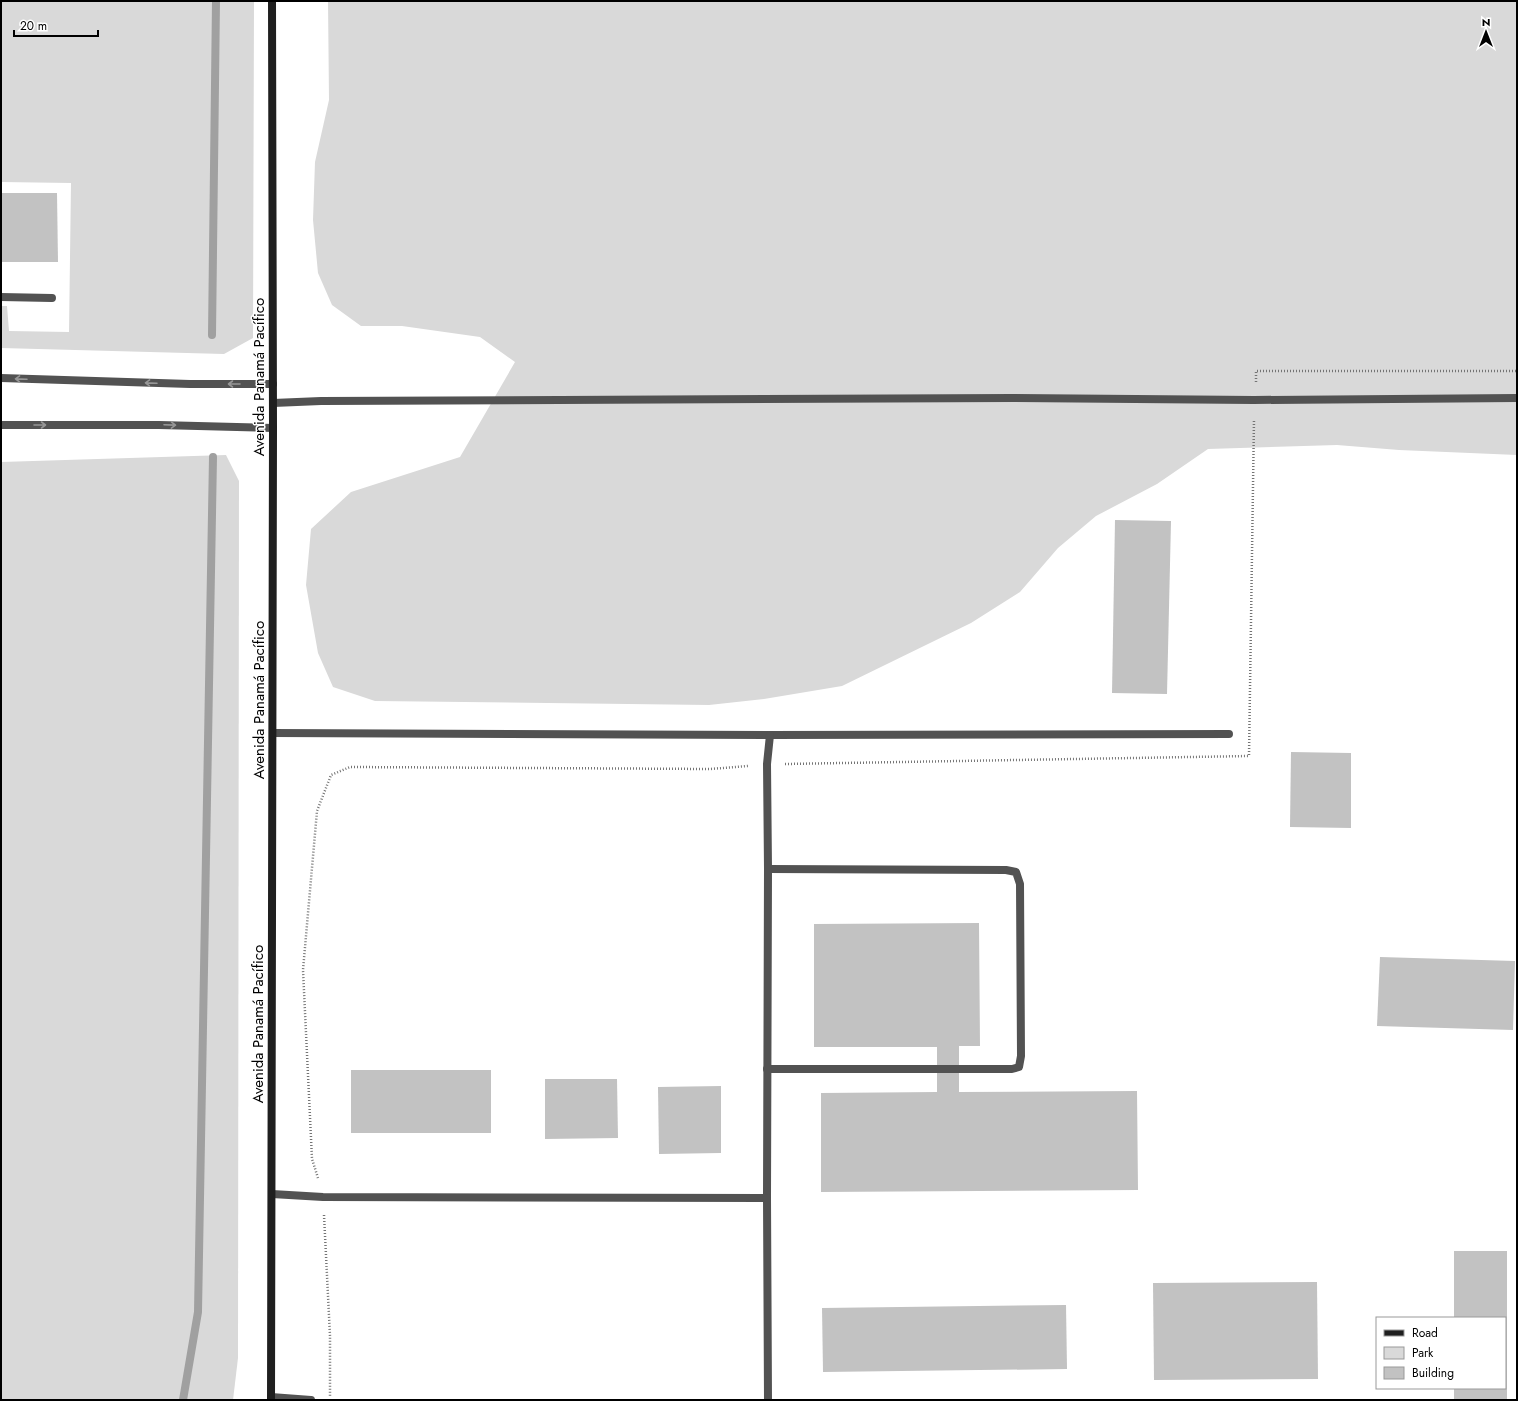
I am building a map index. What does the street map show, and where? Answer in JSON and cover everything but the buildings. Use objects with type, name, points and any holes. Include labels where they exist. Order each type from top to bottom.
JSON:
[{"type":"main road","name":"Avenida Panamá Pacífico","points":[[271,1398],[273,733],[272,1]]},
{"type":"street","points":[[1,297],[52,298]]},
{"type":"street","points":[[1,378],[190,384],[273,384]]},
{"type":"street","points":[[273,403],[329,400],[996,398],[1254,400],[1517,398]]},
{"type":"street","points":[[1,425],[159,425],[273,428]]},
{"type":"street","points":[[273,733],[770,735],[1229,734]]},
{"type":"street","points":[[768,1400],[767,764],[770,735]]},
{"type":"street","points":[[767,1069],[1012,1069],[1019,1067],[1021,1056],[1020,884],[1016,872],[1006,870],[768,869]]},
{"type":"street","points":[[272,1194],[323,1197],[767,1198]]},
{"type":"street","points":[[271,1398],[311,1400]]},
{"type":"path","points":[[330,1400],[330,1336],[323,1197],[312,1159],[303,970],[317,811],[331,775],[350,767],[710,769],[767,764],[1249,756],[1254,400],[1256,371],[1517,371]]},
{"type":"green space","points":[[1,1],[254,1],[253,338],[224,354],[1,348],[1,306],[7,306],[9,331],[69,332],[71,183],[1,182]]},
{"type":"green space","points":[[328,1],[1517,1],[1517,455],[1399,450],[1337,445],[1208,449],[1157,484],[1096,516],[1058,548],[1020,592],[971,623],[842,686],[764,699],[709,705],[375,701],[333,687],[318,653],[306,585],[311,529],[351,492],[460,457],[515,362],[480,337],[402,326],[361,326],[332,305],[318,273],[313,220],[315,162],[329,100]]},
{"type":"green space","points":[[226,455],[239,481],[238,1358],[233,1400],[1,1400],[1,462]]},
{"type":"waterway","points":[[212,335],[216,1]]},
{"type":"waterway","points":[[183,1400],[198,1312],[213,457]]}]
